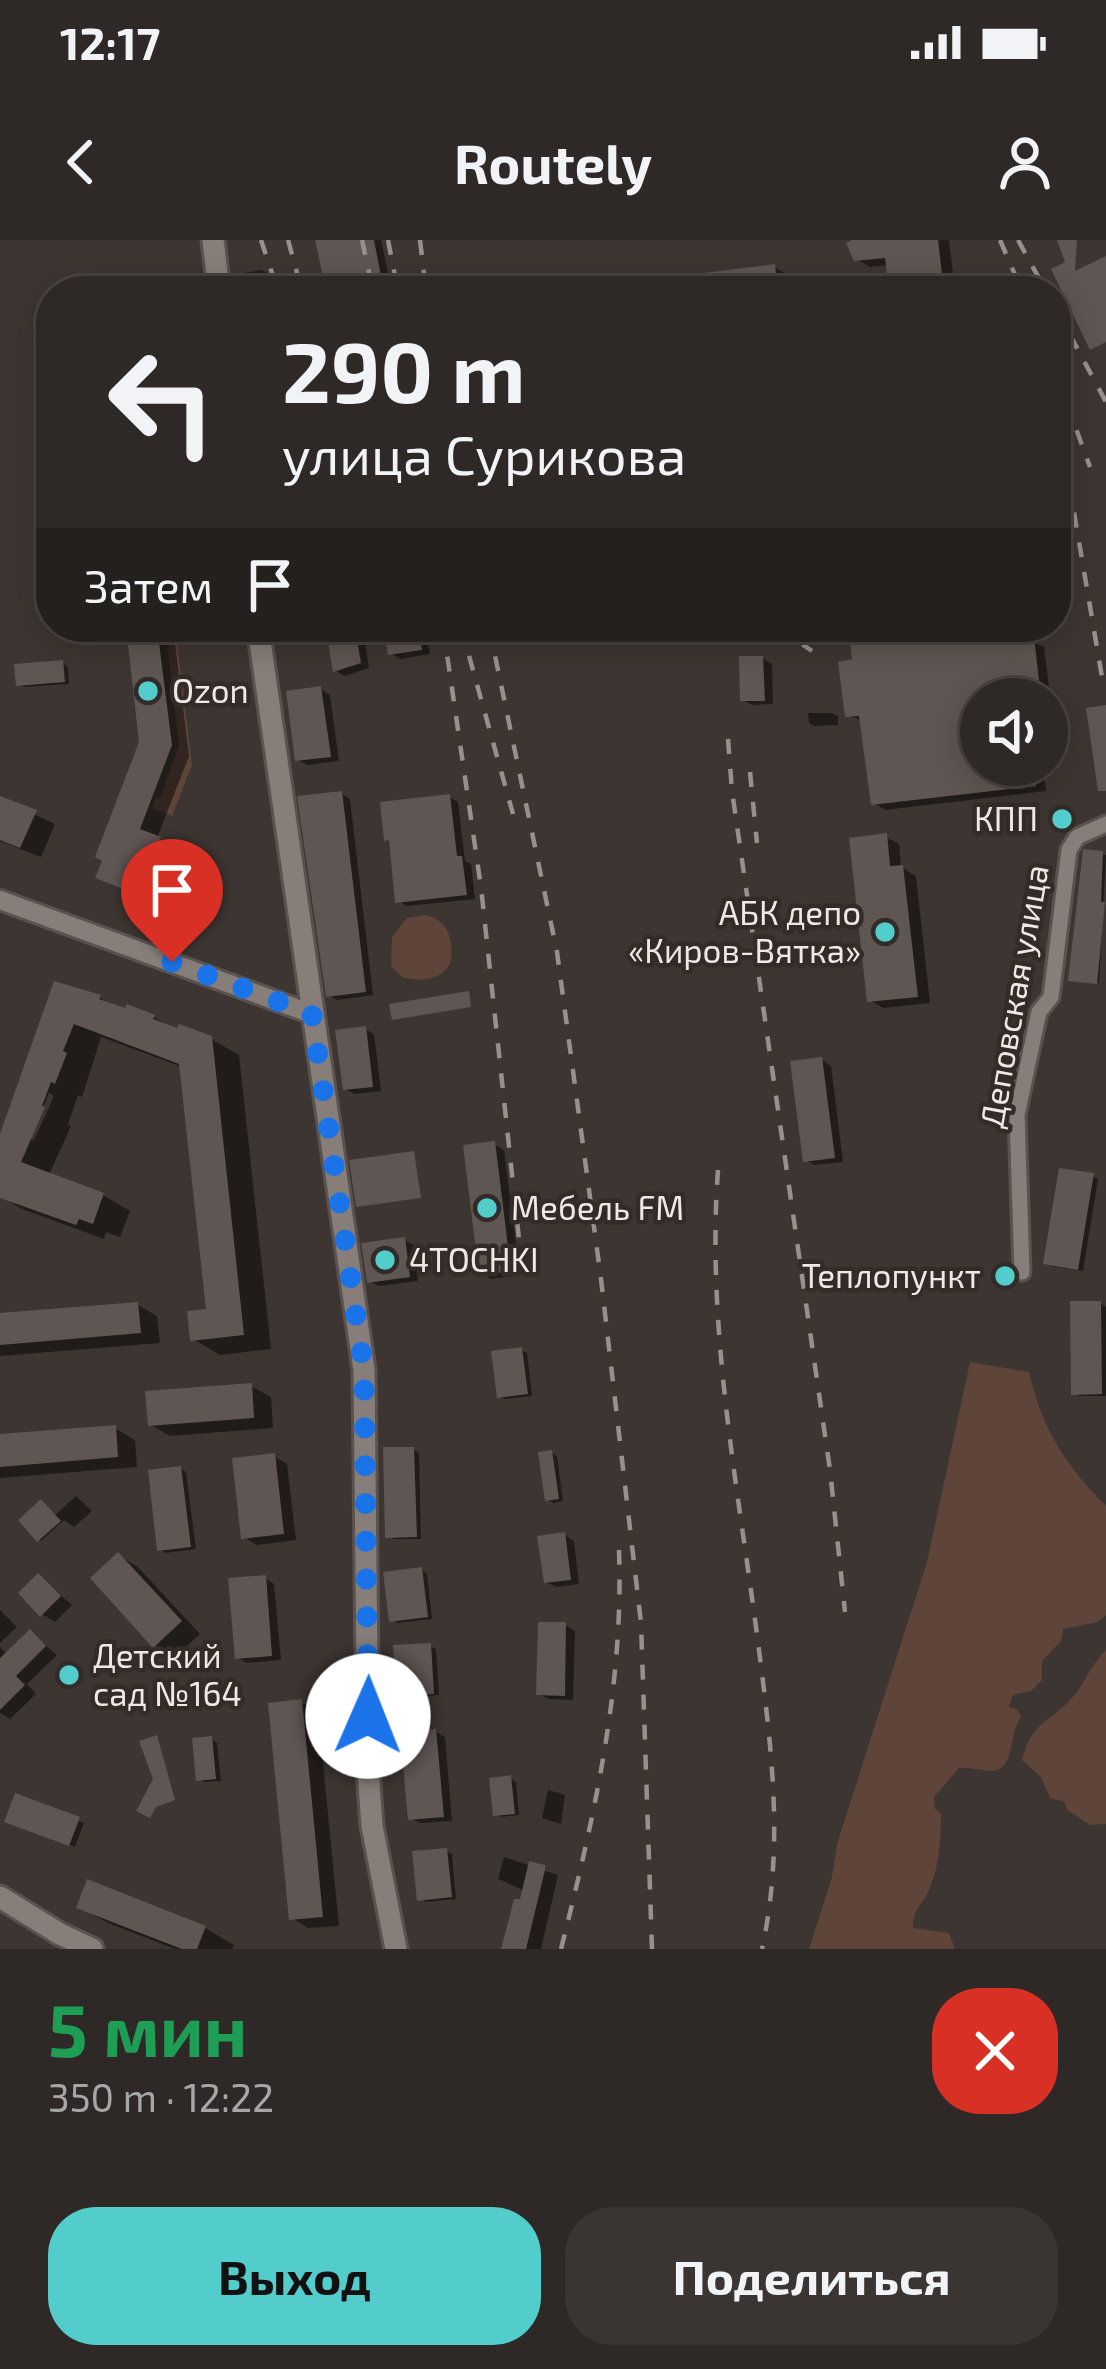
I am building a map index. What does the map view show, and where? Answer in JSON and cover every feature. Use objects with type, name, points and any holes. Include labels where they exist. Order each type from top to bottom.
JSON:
[{"type":"main road","points":[[213,240],[217,276]]},
{"type":"main road","points":[[260,642],[364,1370],[368,1771],[372,1826],[396,1949]]},
{"type":"main road","points":[[0,1897],[92,1949]]},
{"type":"street","name":"Деповская улица","points":[[1022,1272],[1017,1115],[1040,1012],[1051,997],[1071,844],[1106,824]]},
{"type":"street","points":[[0,900],[312,1014]]},
{"type":"shaded area","points":[[167,642],[177,642],[192,765],[172,816],[152,808],[179,745]]},
{"type":"shaded area","points":[[423,915],[448,932],[450,964],[430,978],[403,978],[391,966],[392,937],[407,918]]},
{"type":"shaded area","points":[[970,1362],[1029,1372],[1057,1445],[1106,1506],[1106,1615],[1098,1622],[1063,1629],[1061,1641],[1042,1661],[1042,1680],[1031,1691],[1013,1695],[1009,1707],[1021,1717],[1004,1766],[989,1771],[959,1768],[934,1797],[935,1809],[941,1814],[939,1854],[913,1928],[949,1933],[955,1949],[809,1949],[832,1877],[837,1844],[927,1562]]},
{"type":"shaded area","points":[[1106,1650],[1106,1824],[1090,1825],[1067,1810],[1065,1802],[1050,1798],[1041,1777],[1022,1760],[1036,1730],[1071,1699]]},
{"type":"building","points":[[315,240],[374,240],[381,276],[323,276]]},
{"type":"building","points":[[938,240],[942,276],[887,276],[885,258],[854,261],[846,243]]},
{"type":"building","points":[[1057,240],[1077,240],[1075,271],[1106,256],[1106,342],[1090,350],[1071,311],[1071,276],[1054,276],[1051,269],[1065,262]]},
{"type":"building","points":[[775,264],[776,276],[679,276]]},
{"type":"building","points":[[128,642],[159,642],[172,745],[140,829],[161,837],[139,895],[95,878],[102,861],[95,857],[139,742]]},
{"type":"building","points":[[358,642],[361,663],[333,672],[328,643]]},
{"type":"building","points":[[386,642],[421,642],[422,650],[388,655]]},
{"type":"building","points":[[850,642],[1035,642],[1039,678],[960,678],[960,786],[1036,786],[871,805],[859,716],[845,717],[838,662],[852,659]]},
{"type":"building","points":[[739,656],[763,656],[765,701],[740,701]]},
{"type":"building","points":[[63,660],[65,682],[16,686],[14,664]]},
{"type":"building","points":[[321,686],[331,757],[295,761],[286,691]]},
{"type":"building","points":[[1106,705],[1106,791],[1098,791],[1086,708]]},
{"type":"building","points":[[342,791],[366,992],[326,997],[297,796]]},
{"type":"building","points":[[450,794],[467,895],[395,903],[380,802]]},
{"type":"building","points":[[0,796],[37,810],[20,848],[0,840]]},
{"type":"building","name":"АБК депо «Киров-Вятка»","points":[[887,833],[890,866],[903,865],[918,997],[867,1002],[849,838]]},
{"type":"building","points":[[1083,849],[1103,851],[1101,902],[1105,902],[1097,984],[1068,981]]},
{"type":"building","points":[[54,981],[101,995],[99,999],[125,1008],[127,1004],[177,1028],[179,1024],[212,1036],[244,1335],[190,1341],[187,1311],[206,1309],[179,1064],[74,1024],[63,1051],[67,1053],[21,1162],[104,1193],[93,1224],[79,1219],[76,1225],[0,1198],[0,1134]]},
{"type":"building","points":[[469,991],[471,1007],[392,1020],[389,1004]]},
{"type":"building","points":[[366,1026],[373,1087],[343,1090],[335,1030]]},
{"type":"building","points":[[822,1057],[835,1158],[803,1162],[790,1061]]},
{"type":"building","name":"Мебель FM","points":[[495,1141],[511,1271],[479,1275],[463,1145]]},
{"type":"building","points":[[414,1151],[421,1198],[356,1207],[349,1160]]},
{"type":"building","points":[[1059,1168],[1094,1173],[1078,1270],[1043,1264]]},
{"type":"building","points":[[405,1237],[410,1277],[367,1283],[361,1243]]},
{"type":"building","points":[[1070,1301],[1101,1301],[1102,1394],[1071,1395]]},
{"type":"building","points":[[138,1302],[141,1333],[0,1345],[0,1313]]},
{"type":"building","points":[[522,1347],[528,1394],[497,1398],[491,1351]]},
{"type":"building","points":[[252,1383],[254,1418],[148,1426],[145,1391]]},
{"type":"building","points":[[116,1425],[118,1457],[0,1467],[0,1434]]},
{"type":"building","points":[[383,1447],[414,1447],[417,1537],[385,1538]]},
{"type":"building","points":[[552,1450],[559,1499],[545,1501],[538,1452]]},
{"type":"building","points":[[275,1453],[284,1534],[241,1539],[232,1458]]},
{"type":"building","points":[[181,1466],[191,1547],[157,1551],[148,1470]]},
{"type":"building","points":[[41,1499],[61,1521],[37,1542],[18,1520]]},
{"type":"building","points":[[565,1532],[571,1580],[544,1583],[537,1536]]},
{"type":"building","points":[[118,1552],[182,1621],[153,1648],[90,1578]]},
{"type":"building","points":[[422,1567],[428,1617],[389,1622],[383,1572]]},
{"type":"building","points":[[38,1573],[61,1596],[40,1617],[18,1593]]},
{"type":"building","points":[[266,1575],[272,1656],[235,1659],[228,1578]]},
{"type":"building","points":[[538,1622],[566,1622],[565,1696],[536,1695]]},
{"type":"building","points":[[30,1629],[46,1646],[16,1676],[25,1685],[0,1710],[0,1658]]},
{"type":"building","points":[[431,1643],[434,1694],[396,1696],[393,1645]]},
{"type":"building","points":[[302,1699],[323,1917],[289,1920],[268,1703]]},
{"type":"building","points":[[436,1729],[444,1817],[408,1820],[400,1732]]},
{"type":"building","points":[[157,1735],[175,1800],[156,1807],[150,1818],[136,1811],[153,1779],[139,1741]]},
{"type":"building","points":[[212,1736],[216,1779],[196,1781],[192,1738]]},
{"type":"building","points":[[511,1775],[515,1814],[493,1816],[489,1778]]},
{"type":"building","points":[[15,1793],[80,1817],[69,1846],[4,1822]]},
{"type":"building","points":[[447,1848],[452,1897],[417,1901],[412,1851]]},
{"type":"building","points":[[529,1861],[545,1865],[545,1870],[526,1949],[501,1949],[514,1899],[520,1899]]},
{"type":"building","points":[[87,1879],[206,1926],[197,1949],[182,1949],[76,1908]]},
{"type":"railway","points":[[261,240],[273,276]]},
{"type":"railway","points":[[288,240],[298,276]]},
{"type":"railway","points":[[362,240],[370,276]]},
{"type":"railway","points":[[388,240],[395,276]]},
{"type":"railway","points":[[420,240],[424,276]]},
{"type":"railway","points":[[1000,240],[1016,276]]},
{"type":"railway","points":[[1018,240],[1038,276]]},
{"type":"railway","points":[[1071,337],[1106,402]]},
{"type":"railway","points":[[1071,415],[1090,467]]},
{"type":"railway","points":[[1071,495],[1102,677]]},
{"type":"railway","points":[[445,642],[481,887],[523,1276]]},
{"type":"railway","points":[[465,642],[513,814]]},
{"type":"railway","points":[[492,642],[557,952],[601,1279],[641,1623],[652,1949]]},
{"type":"railway","points":[[799,642],[812,651]]},
{"type":"railway","points":[[728,739],[830,1470],[845,1612]]},
{"type":"railway","points":[[750,772],[757,843]]},
{"type":"railway","points":[[718,1170],[715,1230],[720,1351],[774,1800],[773,1874],[762,1949]]},
{"type":"railway","points":[[561,1949],[585,1851],[612,1701],[619,1550]]},
{"type":"place","name":"Ozon","points":[[148,691]]},
{"type":"place","name":"КПП","points":[[1062,819]]},
{"type":"place","name":"АБК депо «Киров-Вятка»","points":[[885,932]]},
{"type":"place","name":"Мебель FM","points":[[487,1208]]},
{"type":"place","name":"4TOCHKI","points":[[385,1260]]},
{"type":"place","name":"Теплопункт","points":[[1005,1276]]},
{"type":"place","name":"Детский сад №164","points":[[69,1675]]},
{"type":"route","points":[[172,962],[312,1014],[364,1370],[368,1716]]}]
